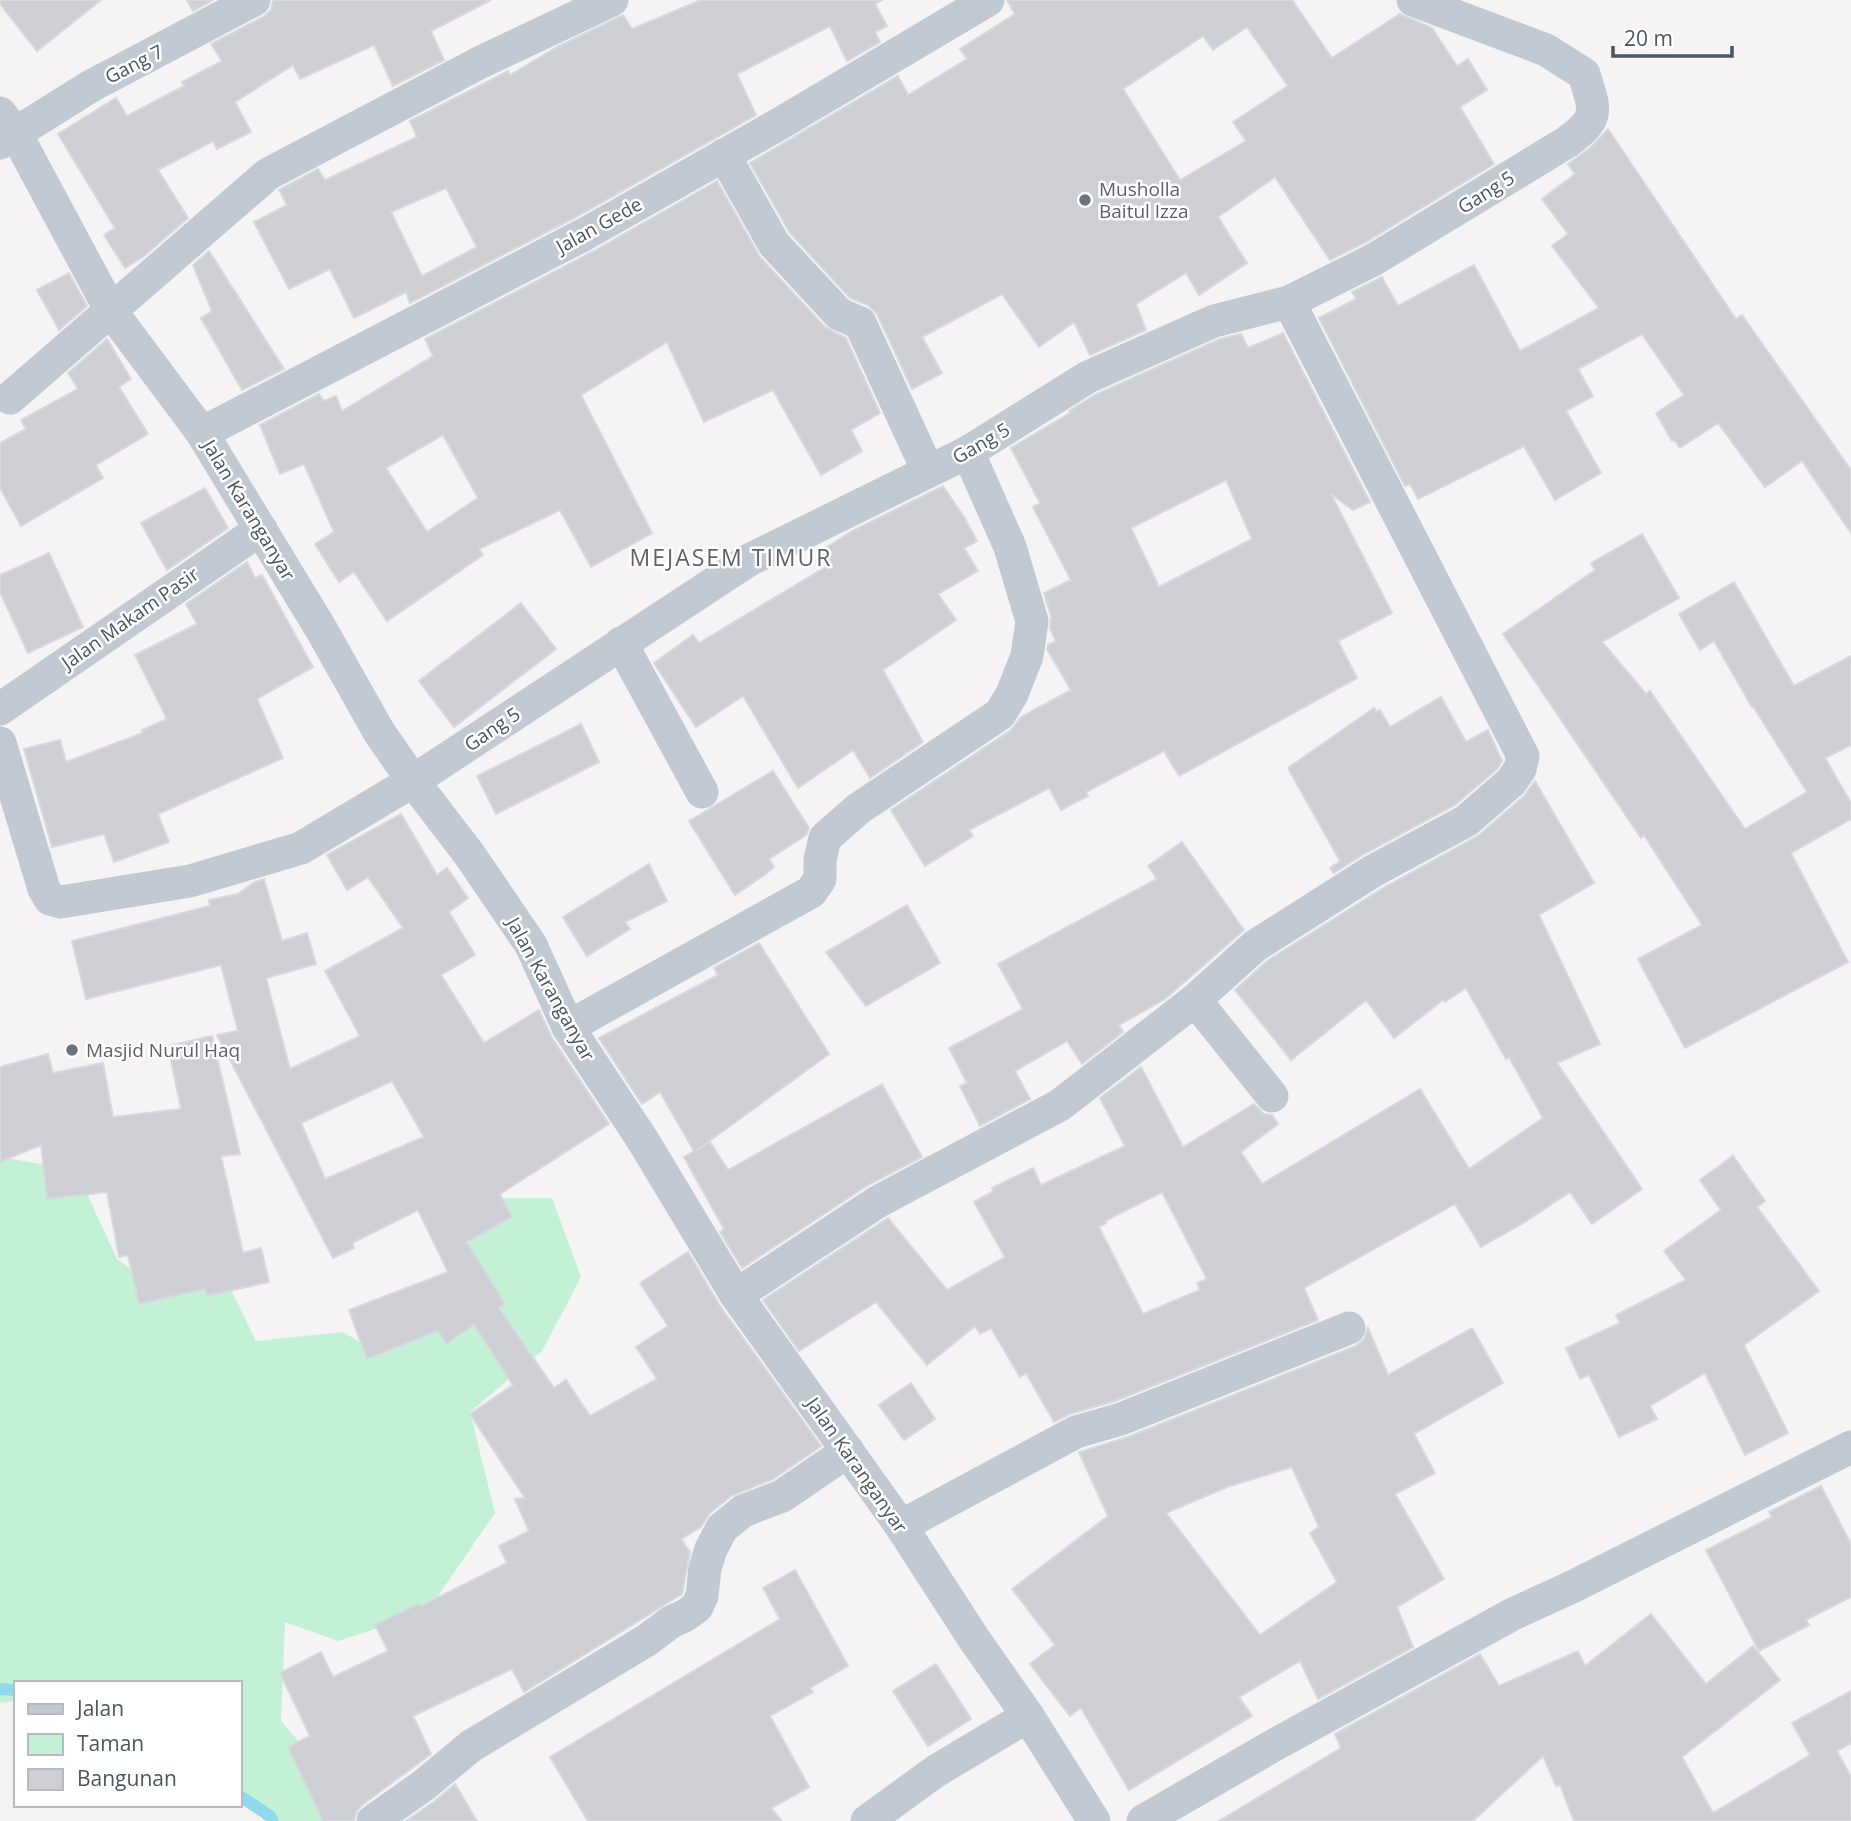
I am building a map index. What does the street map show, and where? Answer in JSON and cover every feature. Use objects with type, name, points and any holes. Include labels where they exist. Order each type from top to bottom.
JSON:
[{"type":"street","name":"Gang 7","points":[[5,130],[254,0]]},
{"type":"street","points":[[10,398],[268,174],[481,62],[612,0]]},
{"type":"street","name":"Jalan Gede","points":[[202,433],[585,234],[988,0]]},
{"type":"street","name":"Gang 5","points":[[413,781],[749,560],[968,452],[1088,377],[1214,321],[1289,302],[1385,253],[1587,128],[1594,108],[1584,74],[1546,50],[1413,0]]},
{"type":"street","name":"Jalan Karanganyar","points":[[5,130],[111,311],[202,433],[379,732],[469,854],[531,945],[568,1027],[642,1139],[736,1295],[901,1526],[974,1639],[1028,1716],[1094,1821]]},
{"type":"street","points":[[724,155],[774,244],[839,314],[860,323],[928,471]]},
{"type":"street","points":[[736,1295],[879,1201],[1060,1105],[1195,1000],[1255,946],[1373,871],[1466,821],[1511,782],[1520,769],[1523,757],[1289,302]]},
{"type":"street","points":[[568,1027],[811,892],[820,879],[820,860],[825,838],[858,809],[1000,714],[1012,694],[1027,656],[1032,621],[1010,547],[968,452]]},
{"type":"street","name":"Jalan Makam Pasir","points":[[0,709],[261,529]]},
{"type":"street","points":[[621,643],[702,792]]},
{"type":"street","points":[[0,743],[44,888],[50,899],[61,902],[190,881],[301,848],[413,781]]},
{"type":"street","points":[[1195,1000],[1272,1097]]},
{"type":"street","points":[[901,1526],[1076,1432],[1121,1419],[1349,1328]]},
{"type":"street","points":[[1143,1821],[1287,1737],[1513,1614],[1585,1581],[1851,1447]]},
{"type":"street","points":[[373,1821],[424,1785],[471,1746],[692,1611],[702,1596],[708,1559],[722,1528],[743,1511],[782,1496],[848,1451]]},
{"type":"street","points":[[867,1821],[936,1771],[1028,1716]]},
{"type":"green space","points":[[0,1157],[76,1170],[117,1259],[166,1294],[226,1280],[256,1341],[343,1332],[381,1355],[464,1317],[507,1304],[464,1253],[492,1198],[552,1198],[581,1277],[542,1351],[470,1412],[495,1513],[427,1612],[338,1641],[285,1622],[281,1721],[360,1813],[347,1821],[274,1821],[242,1797],[242,1681],[14,1681],[14,1701],[0,1703]]},
{"type":"building","points":[[0,0],[101,0],[37,51],[0,4]]},
{"type":"building","points":[[187,0],[213,0],[193,11]]},
{"type":"building","points":[[273,0],[491,0],[431,31],[444,60],[393,86],[374,45],[300,79],[293,65],[235,102],[251,132],[217,149],[213,141],[158,170],[188,218],[143,257],[125,268],[104,235],[115,228],[58,134],[116,98],[127,116],[184,86],[182,82],[222,61],[211,44],[263,17],[271,10]]},
{"type":"building","points":[[701,0],[882,0],[875,4],[887,26],[875,32],[880,42],[847,61],[830,26],[737,74],[756,115],[576,217],[410,303],[406,292],[354,318],[330,269],[289,289],[254,222],[287,205],[279,190],[318,169],[325,180],[417,137],[410,121],[508,71],[510,75],[559,46],[623,15],[632,29]],"holes":[[[446,188],[477,247],[422,276],[391,212]]]},
{"type":"building","points":[[1007,0],[1292,0],[1332,58],[1400,14],[1432,28],[1457,66],[1468,59],[1487,90],[1460,107],[1494,164],[1364,243],[1330,260],[1275,177],[1218,217],[1247,263],[1199,295],[1186,273],[1136,304],[1146,330],[1090,355],[1074,322],[1039,347],[1002,294],[922,337],[942,373],[912,389],[877,314],[868,305],[850,298],[790,233],[750,163],[898,76],[908,95],[967,59],[960,49],[1015,14]],"holes":[[[1247,27],[1288,86],[1233,122],[1246,141],[1180,180],[1123,89],[1203,36],[1213,50]]]},
{"type":"building","points":[[1608,129],[1736,319],[1742,315],[1851,470],[1851,533],[1802,461],[1765,487],[1718,423],[1680,448],[1672,441],[1656,413],[1684,395],[1642,334],[1578,369],[1593,396],[1566,411],[1601,473],[1555,500],[1524,446],[1418,499],[1410,484],[1405,486],[1319,318],[1356,299],[1352,292],[1382,277],[1398,306],[1474,265],[1520,351],[1599,308],[1552,246],[1568,234],[1542,199],[1575,174],[1568,164],[1590,148]]},
{"type":"building","points":[[717,181],[760,257],[825,327],[846,338],[880,413],[851,430],[862,451],[821,475],[773,390],[704,422],[667,342],[581,395],[652,533],[591,567],[560,510],[479,549],[483,555],[387,621],[354,572],[339,582],[315,544],[334,532],[304,464],[280,474],[260,425],[319,394],[324,401],[336,396],[342,411],[433,356],[425,339],[594,251]],"holes":[[[443,435],[478,498],[427,532],[386,468]]]},
{"type":"building","points":[[209,251],[284,369],[242,390],[201,318],[212,311],[193,265]]},
{"type":"building","points":[[69,273],[87,306],[59,330],[37,290]]},
{"type":"building","points":[[1283,333],[1370,502],[1353,510],[1331,494],[1392,613],[1338,641],[1357,678],[1179,776],[1164,751],[1086,792],[1088,796],[1061,810],[1049,788],[969,830],[973,836],[925,866],[891,810],[1011,730],[1021,717],[1071,690],[1047,649],[1048,645],[1056,641],[1050,629],[1051,616],[1044,593],[1071,580],[1033,507],[1040,503],[1011,448],[1097,394],[1220,339],[1241,334],[1248,348]],"holes":[[[1226,480],[1252,539],[1159,587],[1131,528]]]},
{"type":"building","points":[[107,339],[131,379],[119,387],[148,434],[96,465],[103,478],[21,526],[0,488],[0,443],[26,429],[21,420],[78,389],[68,373]]},
{"type":"building","points":[[943,486],[977,541],[964,548],[978,571],[938,594],[956,620],[883,670],[923,742],[870,778],[853,750],[798,788],[743,696],[696,727],[654,663],[693,635],[699,643],[829,565],[821,551],[852,531]]},
{"type":"building","points":[[205,488],[228,528],[167,570],[141,523]]},
{"type":"building","points":[[1642,534],[1679,598],[1602,642],[1646,694],[1650,691],[1745,829],[1807,792],[1752,707],[1714,641],[1700,650],[1679,614],[1734,582],[1794,686],[1851,656],[1851,745],[1825,758],[1851,803],[1851,819],[1791,853],[1848,962],[1685,1048],[1638,959],[1702,925],[1644,835],[1641,838],[1503,634],[1595,570],[1591,563]]},
{"type":"building","points":[[49,553],[83,627],[28,653],[0,592],[0,575]]},
{"type":"building","points":[[247,562],[255,578],[262,575],[313,667],[257,699],[283,758],[158,814],[169,842],[114,862],[104,834],[52,847],[24,749],[60,740],[66,762],[143,733],[142,730],[167,719],[135,655],[197,624],[186,604]]},
{"type":"building","points":[[521,603],[556,649],[454,727],[419,681]]},
{"type":"building","points":[[1441,697],[1466,742],[1488,730],[1502,761],[1497,769],[1455,805],[1334,873],[1330,868],[1340,861],[1288,768],[1374,708],[1376,712],[1380,710],[1390,727]]},
{"type":"building","points":[[581,724],[599,762],[496,814],[477,776]]},
{"type":"building","points":[[773,771],[809,828],[806,835],[769,859],[774,867],[735,895],[689,821]]},
{"type":"building","points":[[1535,781],[1594,883],[1539,915],[1600,1044],[1557,1063],[1642,1189],[1592,1224],[1570,1192],[1481,1247],[1455,1204],[1304,1288],[1318,1320],[1115,1401],[1070,1414],[1054,1422],[1026,1373],[1020,1377],[991,1328],[980,1334],[975,1326],[927,1365],[876,1302],[799,1351],[763,1300],[888,1218],[947,1290],[1005,1257],[974,1202],[994,1191],[992,1188],[1033,1168],[1041,1185],[1125,1146],[1100,1098],[1141,1067],[1183,1147],[1254,1104],[1264,1114],[1272,1115],[1278,1124],[1241,1152],[1262,1184],[1420,1089],[1469,1169],[1543,1118],[1466,988],[1445,1002],[1443,1000],[1394,1038],[1366,1000],[1291,1060],[1235,990],[1267,961],[1383,888],[1478,836],[1524,796]],"holes":[[[1162,1192],[1207,1279],[1197,1283],[1200,1290],[1143,1314],[1099,1227],[1106,1223],[1105,1221]]]},
{"type":"building","points":[[401,814],[437,875],[447,868],[468,898],[449,912],[475,955],[441,975],[484,1043],[539,1010],[552,1038],[609,1124],[500,1194],[512,1217],[467,1242],[505,1304],[499,1308],[554,1388],[566,1380],[590,1416],[657,1379],[636,1347],[668,1326],[640,1283],[688,1252],[720,1306],[821,1446],[773,1479],[731,1496],[710,1513],[701,1527],[681,1539],[690,1552],[682,1594],[524,1692],[512,1669],[413,1716],[431,1754],[362,1805],[356,1812],[354,1821],[323,1821],[288,1747],[310,1736],[280,1673],[321,1652],[333,1677],[388,1651],[375,1625],[420,1603],[421,1606],[507,1563],[499,1546],[529,1531],[515,1499],[525,1498],[470,1414],[513,1385],[474,1325],[446,1344],[438,1331],[367,1359],[349,1310],[448,1272],[418,1210],[352,1243],[354,1248],[333,1258],[217,1035],[238,1031],[221,965],[86,999],[72,941],[210,906],[209,900],[238,894],[264,879],[282,941],[307,933],[316,964],[266,978],[290,1069],[360,1036],[325,971],[403,928],[368,877],[347,890],[327,855]],"holes":[[[392,1081],[424,1137],[325,1179],[301,1123]]]},
{"type":"building","points":[[1182,842],[1244,930],[1165,999],[1119,1025],[1123,1032],[1082,1064],[1067,1041],[1015,1071],[1030,1099],[980,1126],[960,1086],[967,1083],[949,1048],[1023,1009],[998,964],[1157,879],[1148,866]]},
{"type":"building","points":[[649,864],[667,901],[625,922],[630,929],[587,956],[563,917]]},
{"type":"building","points":[[907,905],[940,963],[866,1006],[826,952]]},
{"type":"building","points":[[759,943],[829,1054],[697,1150],[710,1142],[728,1170],[882,1084],[922,1157],[868,1185],[742,1268],[720,1232],[724,1229],[684,1157],[694,1151],[660,1092],[642,1104],[599,1038],[718,975],[714,968]]},
{"type":"building","points":[[212,1036],[240,1154],[221,1156],[243,1253],[261,1248],[269,1282],[207,1296],[205,1289],[139,1304],[128,1255],[119,1257],[107,1192],[47,1199],[41,1145],[0,1162],[0,1067],[48,1054],[53,1073],[103,1063],[113,1117],[181,1109],[168,1046]]},
{"type":"building","points":[[1733,1156],[1765,1201],[1757,1207],[1819,1291],[1744,1345],[1788,1433],[1745,1455],[1705,1373],[1650,1406],[1657,1419],[1619,1437],[1589,1375],[1580,1379],[1566,1348],[1620,1323],[1616,1315],[1686,1280],[1664,1251],[1721,1210],[1700,1180]]},
{"type":"building","points":[[1368,1328],[1388,1375],[1472,1328],[1503,1383],[1414,1434],[1435,1473],[1395,1494],[1444,1579],[1397,1607],[1413,1647],[1318,1699],[1300,1661],[1239,1697],[1252,1716],[1129,1790],[1081,1708],[1070,1716],[1030,1664],[1055,1645],[1012,1589],[1108,1516],[1079,1452],[1128,1437],[1356,1346],[1364,1339]],"holes":[[[1292,1467],[1319,1527],[1310,1533],[1337,1582],[1260,1635],[1166,1513],[1227,1487]]]},
{"type":"building","points":[[911,1383],[935,1419],[904,1440],[879,1405]]},
{"type":"building","points":[[1821,1486],[1851,1544],[1851,1597],[1806,1620],[1809,1625],[1759,1651],[1706,1550],[1772,1517],[1769,1512]]},
{"type":"building","points":[[795,1570],[848,1666],[810,1688],[813,1692],[770,1716],[809,1787],[771,1808],[782,1821],[588,1821],[550,1757],[780,1619],[763,1588]]},
{"type":"building","points":[[1651,1614],[1706,1684],[1753,1646],[1780,1680],[1682,1757],[1713,1813],[1810,1755],[1792,1723],[1851,1691],[1851,1743],[1837,1751],[1851,1777],[1851,1821],[1574,1821],[1560,1785],[1556,1786],[1543,1756],[1473,1821],[1219,1821],[1341,1748],[1335,1734],[1480,1654],[1499,1686],[1578,1651],[1585,1666]]},
{"type":"building","points":[[936,1664],[971,1719],[928,1746],[893,1691]]},
{"type":"building","points":[[455,1784],[477,1821],[406,1821],[435,1801]]},
{"type":"waterway","points":[[0,1689],[14,1690]]},
{"type":"waterway","points":[[242,1797],[270,1816],[273,1821]]},
{"type":"place","name":"Musholla Baitul Izza","points":[[1085,200]]},
{"type":"place","name":"Masjid Nurul Haq","points":[[72,1050]]},
{"type":"district","name":"MEJASEM TIMUR","points":[[731,557]]}]
